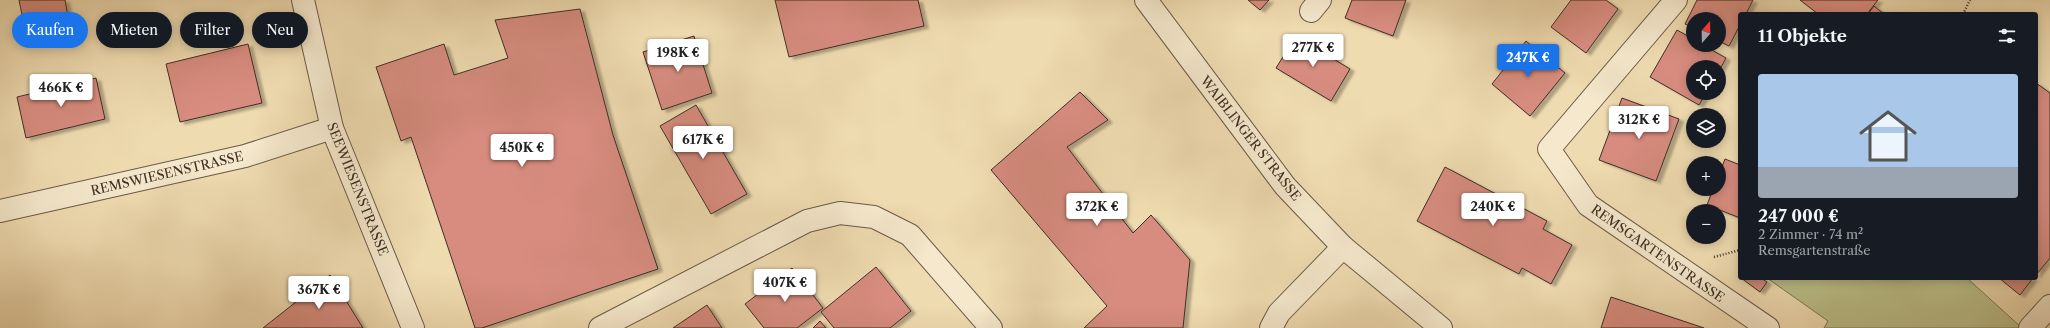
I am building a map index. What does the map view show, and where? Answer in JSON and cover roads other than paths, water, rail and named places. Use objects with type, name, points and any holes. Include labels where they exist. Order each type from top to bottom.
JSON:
[{"type":"street","name":"SEEWIESENSTRASSE","points":[[303,0],[332,128],[414,328]]},
{"type":"street","name":"WAIBLINGER STRASSE","points":[[1146,0],[1285,186],[1343,247],[1441,328]]},
{"type":"street","name":"REMSGARTENSTRASSE","points":[[1676,0],[1549,149],[1588,205],[1768,328]]},
{"type":"street","name":"REMSWIESENSTRASSE","points":[[0,211],[246,156],[332,128]]},
{"type":"street","points":[[600,328],[807,221],[840,213],[874,217],[910,235],[991,328]]},
{"type":"street","points":[[1271,328],[1279,313],[1343,247]]},
{"type":"street","points":[[2030,328],[2050,306]]}]
